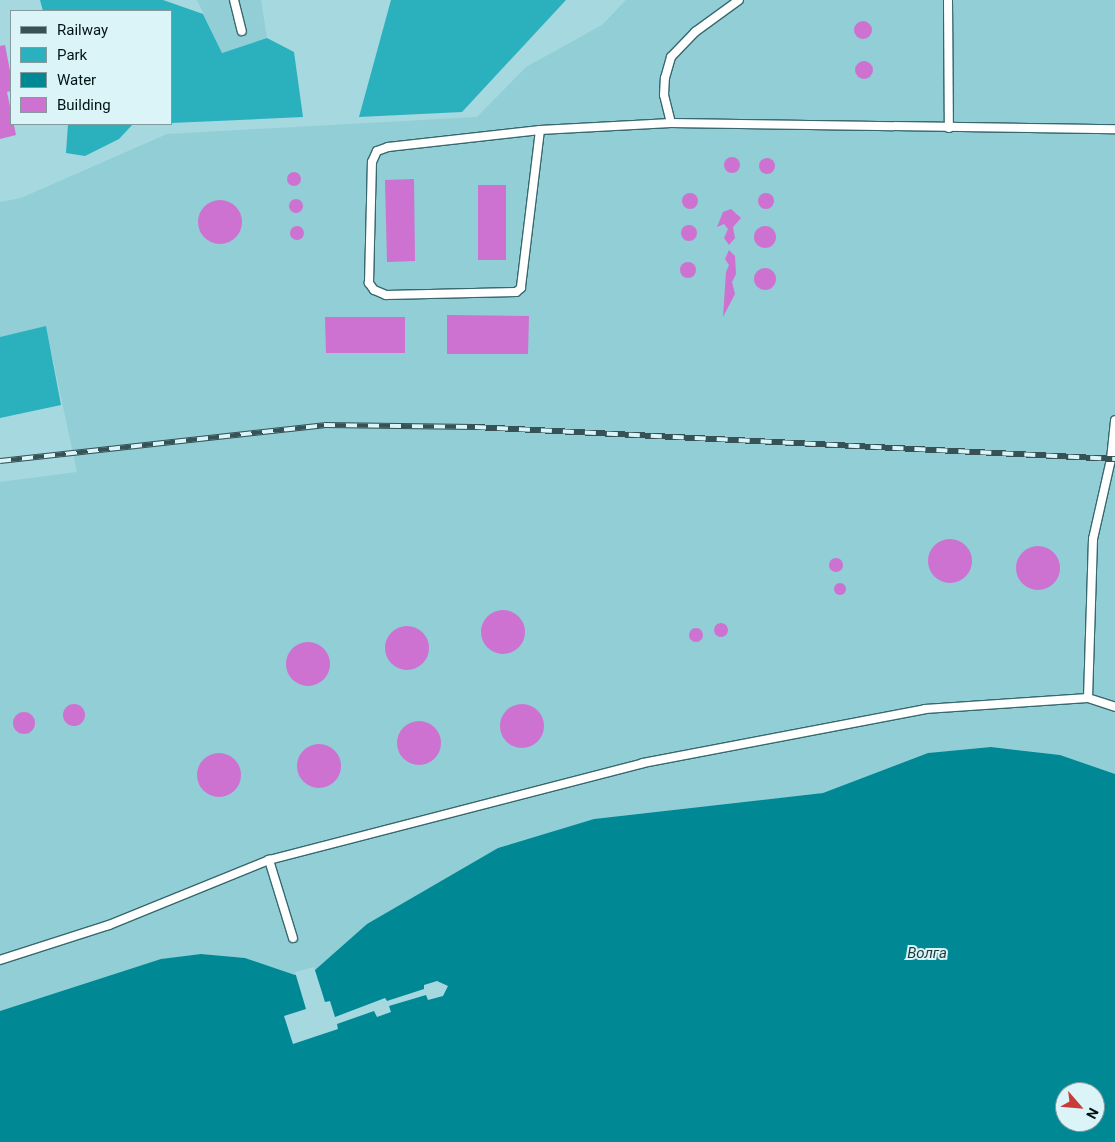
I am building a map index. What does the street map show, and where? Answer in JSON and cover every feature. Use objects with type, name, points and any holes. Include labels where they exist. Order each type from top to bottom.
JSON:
[{"type":"lane","points":[[234,0],[242,31]]},
{"type":"lane","points":[[671,123],[664,95],[664,78],[671,57],[695,32],[739,0]]},
{"type":"lane","points":[[948,0],[949,128]]},
{"type":"lane","points":[[540,130],[521,288],[516,292],[386,295],[374,290],[369,283],[372,162],[377,151],[388,147],[540,130],[671,123],[1115,129]]},
{"type":"lane","points":[[1088,698],[1093,538],[1111,459],[1115,420]]},
{"type":"lane","points":[[0,960],[109,925],[269,860],[643,763],[925,709],[1088,698],[1115,707]]},
{"type":"lane","points":[[269,860],[293,938]]},
{"type":"shaded area","points":[[197,0],[261,0],[267,38],[222,53]]},
{"type":"shaded area","points":[[626,0],[1115,0],[1115,774],[1060,755],[991,747],[928,753],[823,793],[594,819],[498,848],[367,924],[315,970],[295,975],[245,958],[201,954],[161,959],[0,1011],[0,482],[77,472],[46,327],[0,337],[0,202],[21,198],[167,134],[477,117],[526,67],[602,25]]},
{"type":"green space","points":[[40,0],[163,0],[203,14],[222,53],[267,38],[294,52],[303,117],[172,123],[172,10],[43,10]]},
{"type":"green space","points":[[391,0],[566,0],[462,112],[359,117]]},
{"type":"green space","points":[[68,125],[132,125],[119,139],[85,156],[66,153]]},
{"type":"green space","points":[[46,326],[61,405],[0,418],[0,337]]},
{"type":"water","name":"Волга","points":[[991,747],[1060,755],[1115,774],[1115,1142],[0,1142],[0,1011],[161,959],[201,954],[245,958],[295,975],[315,970],[367,924],[498,848],[594,819],[823,793],[928,753]]},
{"type":"pier","points":[[314,967],[325,1002],[330,1001],[335,1017],[385,998],[387,1001],[424,989],[424,985],[437,981],[448,986],[443,996],[428,1000],[426,995],[389,1006],[391,1012],[377,1017],[374,1011],[337,1024],[338,1029],[293,1044],[284,1016],[306,1009],[295,972]]},
{"type":"building","points":[[863,21],[869,24],[872,30],[869,36],[863,39],[857,36],[854,30],[857,24]]},
{"type":"building","points":[[5,45],[10,71],[10,91],[7,92],[10,106],[10,125],[14,125],[16,135],[0,139],[0,46]]},
{"type":"building","points":[[864,61],[870,64],[873,70],[870,76],[864,79],[858,76],[855,70],[858,64]]},
{"type":"building","points":[[732,157],[740,165],[732,173],[724,165]]},
{"type":"building","points":[[767,158],[775,166],[767,174],[759,166]]},
{"type":"building","points":[[294,172],[299,174],[301,179],[299,184],[294,186],[289,184],[287,179],[289,174]]},
{"type":"building","points":[[414,179],[415,261],[387,262],[385,180]]},
{"type":"building","points":[[478,185],[506,185],[506,260],[478,260]]},
{"type":"building","points":[[690,193],[698,201],[690,209],[682,201]]},
{"type":"building","points":[[766,193],[774,201],[766,209],[758,201]]},
{"type":"building","points":[[296,199],[301,201],[303,206],[301,211],[296,213],[291,211],[289,206],[291,201]]},
{"type":"building","points":[[216,200],[224,200],[236,206],[242,222],[236,238],[224,244],[216,244],[204,238],[198,226],[198,218],[204,206]]},
{"type":"building","points":[[731,209],[741,218],[733,227],[735,238],[729,245],[724,238],[728,229],[724,224],[717,227],[723,212]]},
{"type":"building","points":[[689,225],[697,233],[689,241],[681,233]]},
{"type":"building","points":[[297,226],[302,228],[304,233],[302,238],[297,240],[292,238],[290,233],[292,228]]},
{"type":"building","points":[[765,226],[773,229],[776,237],[773,245],[765,248],[757,245],[754,237],[757,229]]},
{"type":"building","points":[[729,250],[735,256],[736,274],[732,282],[735,294],[723,317],[726,272],[729,265],[725,259]]},
{"type":"building","points":[[688,262],[696,270],[688,278],[680,270]]},
{"type":"building","points":[[765,268],[773,271],[776,279],[773,287],[765,290],[757,287],[754,279],[757,271]]},
{"type":"building","points":[[447,315],[529,316],[528,354],[447,354]]},
{"type":"building","points":[[325,317],[405,317],[405,353],[326,353]]},
{"type":"building","points":[[950,539],[962,543],[968,549],[972,561],[968,573],[962,579],[950,583],[938,579],[932,573],[928,561],[932,549],[938,543]]},
{"type":"building","points":[[1038,546],[1050,550],[1056,556],[1060,568],[1056,580],[1050,586],[1038,590],[1026,586],[1020,580],[1016,568],[1020,556],[1026,550]]},
{"type":"building","points":[[836,558],[841,560],[843,565],[841,570],[836,572],[831,570],[829,565],[831,560]]},
{"type":"building","points":[[842,583],[845,584],[845,594],[838,595],[835,594],[834,587],[835,584]]},
{"type":"building","points":[[499,610],[507,610],[519,616],[525,632],[519,648],[507,654],[499,654],[487,648],[481,636],[481,628],[487,616]]},
{"type":"building","points":[[718,623],[724,623],[728,630],[724,637],[718,637],[714,633],[714,627]]},
{"type":"building","points":[[403,626],[411,626],[423,632],[429,648],[423,664],[411,670],[403,670],[391,664],[385,652],[385,644],[391,632]]},
{"type":"building","points":[[693,628],[699,628],[703,635],[699,642],[693,642],[689,638],[689,632]]},
{"type":"building","points":[[304,642],[312,642],[324,648],[330,664],[324,680],[312,686],[304,686],[292,680],[286,668],[286,660],[292,648]]},
{"type":"building","points":[[70,704],[78,704],[85,711],[85,719],[78,726],[70,726],[63,719],[63,711]]},
{"type":"building","points":[[518,704],[526,704],[538,710],[544,726],[538,742],[526,748],[518,748],[506,742],[500,730],[500,722],[506,710]]},
{"type":"building","points":[[20,712],[28,712],[35,719],[35,727],[28,734],[20,734],[13,727],[13,719]]},
{"type":"building","points":[[415,721],[423,721],[435,727],[441,743],[435,759],[423,765],[415,765],[403,759],[397,747],[397,739],[403,727]]},
{"type":"building","points":[[315,744],[323,744],[335,750],[341,766],[335,782],[323,788],[315,788],[303,782],[297,770],[297,762],[303,750]]},
{"type":"building","points":[[215,753],[223,753],[235,759],[241,775],[235,791],[223,797],[215,797],[203,791],[197,779],[197,771],[203,759]]},
{"type":"railway","points":[[0,461],[324,425],[475,427],[1115,459]]}]
